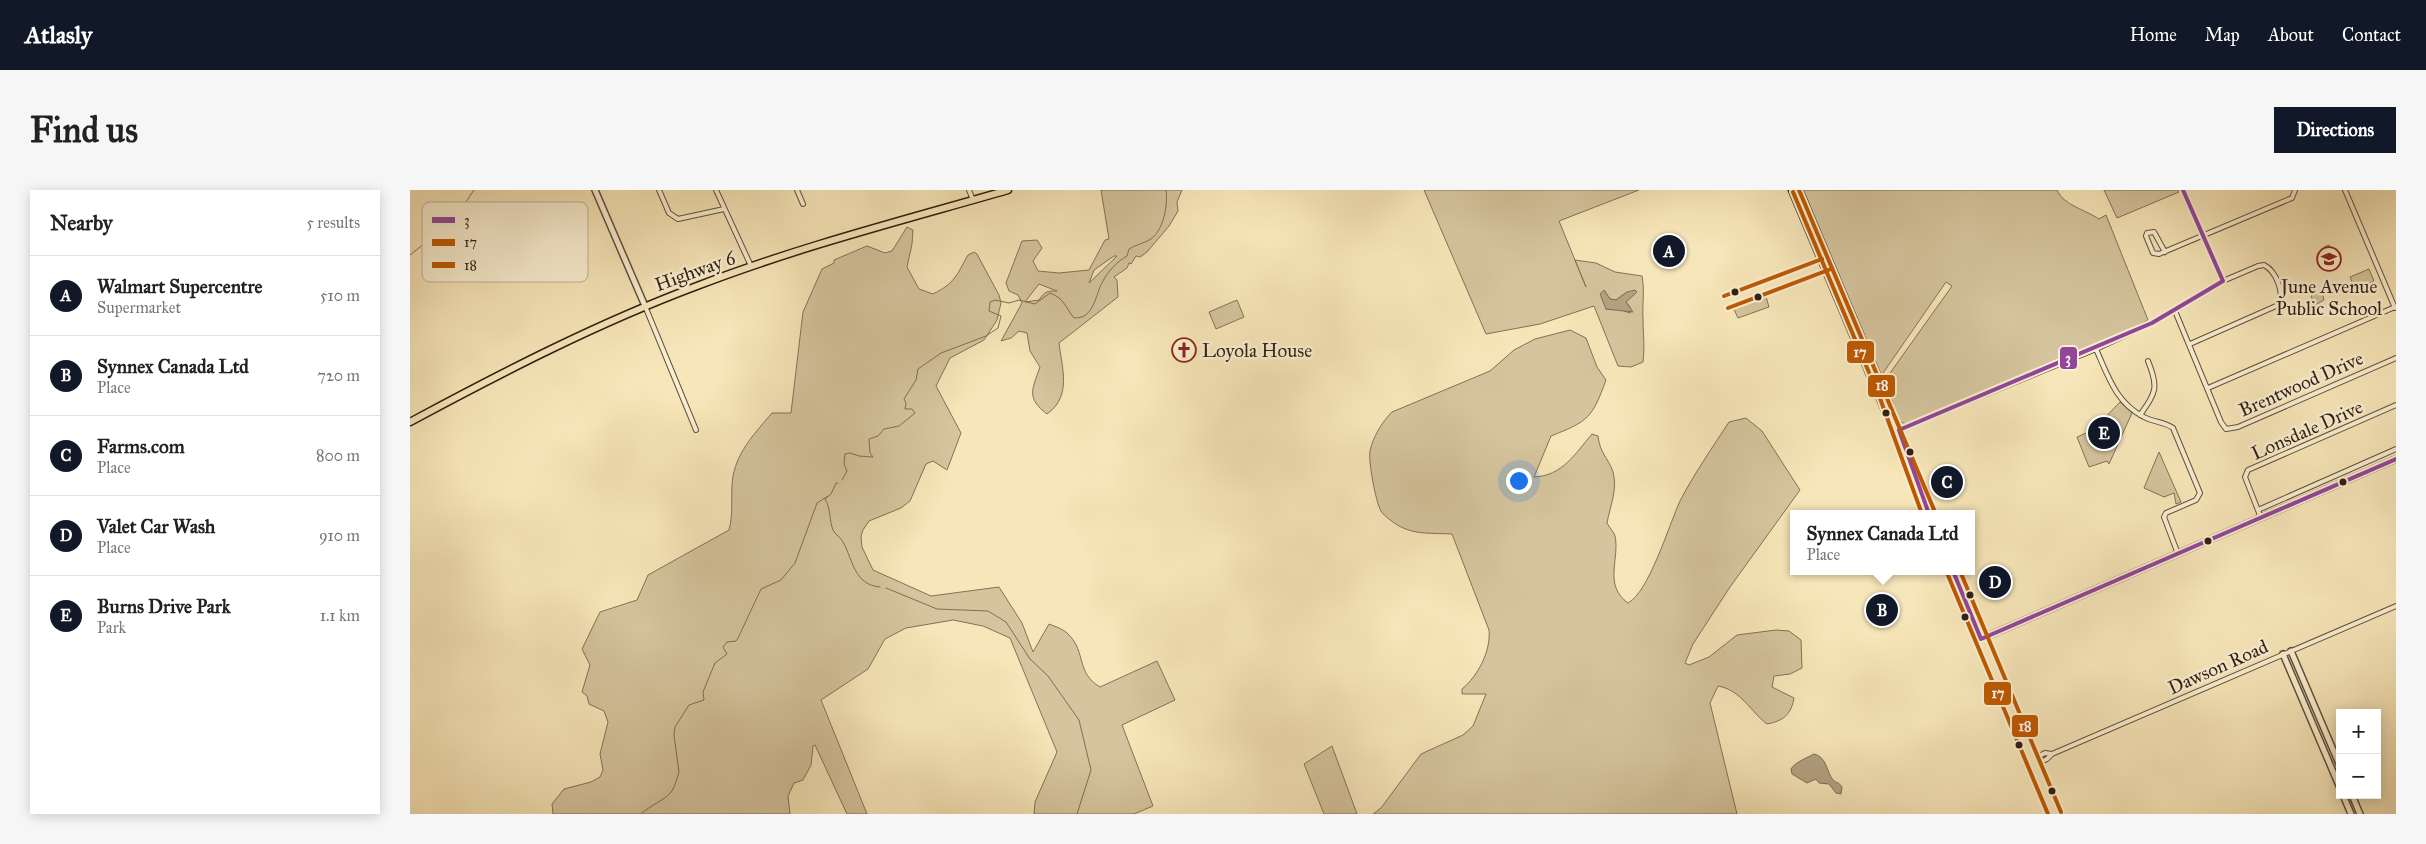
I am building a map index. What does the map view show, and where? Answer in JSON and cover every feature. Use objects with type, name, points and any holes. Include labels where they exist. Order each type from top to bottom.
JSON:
[{"type":"main road","name":"Highway 6","points":[[410,422],[542,353],[645,306],[751,266],[1008,190]]},
{"type":"main road","points":[[1792,190],[1896,432]]},
{"type":"main road","points":[[1799,190],[1928,510]]},
{"type":"main road","points":[[1981,639],[2396,459]]},
{"type":"main road","points":[[1955,575],[2055,814]]},
{"type":"street","points":[[595,190],[696,430]]},
{"type":"street","points":[[659,190],[669,213],[678,219],[724,209]]},
{"type":"street","points":[[716,190],[751,266]]},
{"type":"street","points":[[797,190],[803,204]]},
{"type":"street","points":[[969,190],[973,200]]},
{"type":"street","points":[[2183,190],[2223,281]]},
{"type":"street","points":[[2164,252],[2154,232],[2147,232],[2146,236],[2153,252],[2159,254],[2164,252],[2203,236],[2292,198],[2295,190]]},
{"type":"street","points":[[2208,388],[2396,308],[2345,190]]},
{"type":"street","points":[[1896,432],[2096,349],[2175,311],[2223,281],[2264,265],[2269,268],[2282,298],[2276,306],[2190,344]]},
{"type":"street","name":"Brentwood Drive","points":[[2175,311],[2223,427],[2231,430],[2396,358]]},
{"type":"street","points":[[2096,349],[2116,393],[2129,407],[2140,415],[2173,428],[2200,493],[2196,500],[2166,513],[2164,517],[2178,554]]},
{"type":"street","points":[[2140,415],[2155,391],[2155,379],[2148,362]]},
{"type":"street","name":"Lonsdale Drive","points":[[2261,518],[2245,477],[2248,470],[2396,405]]},
{"type":"street","points":[[2258,510],[2396,449]]},
{"type":"street","name":"Dawson Road","points":[[2033,762],[2047,759],[2052,754],[2396,606]]},
{"type":"street","points":[[2291,651],[2336,758]]},
{"type":"street","points":[[2283,654],[2336,778]]},
{"type":"street","points":[[2325,752],[2332,749]]},
{"type":"street","name":"Dawson Road","points":[[2033,762],[2045,753],[2052,754]]},
{"type":"street","points":[[2345,799],[2351,814]]},
{"type":"street","points":[[2354,799],[2360,814]]},
{"type":"shaded area","points":[[1101,190],[1182,190],[1177,202],[1178,211],[1169,226],[1147,252],[1140,257],[1136,256],[1127,268],[1114,277],[1117,280],[1118,297],[1059,343],[1064,382],[1063,390],[1055,407],[1047,414],[1033,398],[1033,388],[1040,367],[1030,351],[1027,333],[1019,331],[1011,338],[1001,341],[1022,303],[1018,295],[1009,291],[1006,283],[1022,241],[1037,240],[1042,248],[1033,261],[1038,271],[1059,273],[1089,270],[1105,240],[1109,239]],"holes":[[[1114,256],[1117,256],[1089,283],[1094,270]],[[1039,284],[1057,291],[1046,292],[1039,300],[1025,302]]]},
{"type":"shaded area","points":[[1424,190],[1639,190],[1559,221],[1586,287],[1575,260],[1596,263],[1615,272],[1642,276],[1643,362],[1631,367],[1618,366],[1594,306],[1540,324],[1486,334]],"holes":[[[1604,290],[1610,299],[1616,300],[1627,292],[1626,302],[1630,307],[1630,313],[1618,309],[1606,309]]]},
{"type":"shaded area","points":[[1803,190],[2057,190],[2064,200],[2099,219],[2106,215],[2148,320],[2131,329],[1906,424],[1898,421],[1883,383],[1952,286],[1946,282],[1881,376]]},
{"type":"shaded area","points":[[2104,190],[2179,190],[2179,192],[2117,218]]},
{"type":"shaded area","points":[[907,227],[913,230],[907,267],[919,289],[933,294],[946,286],[957,274],[968,255],[974,252],[977,254],[999,295],[1001,303],[997,320],[984,340],[950,358],[936,386],[961,433],[947,470],[933,461],[926,464],[910,501],[901,508],[869,521],[861,536],[862,547],[873,570],[931,596],[999,587],[1022,623],[1033,652],[1049,624],[1062,630],[1067,633],[1078,648],[1087,675],[1100,687],[1157,661],[1175,700],[1122,725],[1153,806],[1134,814],[1034,814],[1035,802],[1057,752],[1010,638],[983,626],[953,620],[906,628],[885,639],[868,669],[821,700],[867,814],[847,814],[815,745],[813,746],[811,765],[803,780],[794,783],[788,796],[790,814],[553,814],[552,804],[564,789],[591,782],[600,777],[603,770],[600,754],[608,722],[604,711],[589,704],[587,696],[582,692],[590,665],[582,649],[600,612],[637,600],[648,575],[729,530],[733,476],[743,450],[772,413],[791,413],[803,312],[822,269],[834,263],[834,260],[867,246],[885,253],[892,251]]},
{"type":"shaded area","points":[[2329,245],[2336,259],[2329,266],[2324,263],[2321,257],[2327,251],[2324,247]]},
{"type":"shaded area","points":[[2369,269],[2374,281],[2355,289],[2350,277]]},
{"type":"shaded area","points":[[1604,290],[1610,299],[1616,300],[1627,292],[1635,290],[1637,292],[1626,302],[1633,312],[1606,309],[1600,294]]},
{"type":"shaded area","points":[[2317,291],[2322,292],[2324,300],[2315,305],[2311,296]]},
{"type":"shaded area","points":[[1765,293],[1769,307],[1738,318],[1733,307]]},
{"type":"shaded area","points":[[1237,300],[1244,317],[1216,329],[1209,312]]},
{"type":"shaded area","points":[[1570,330],[1586,338],[1597,367],[1606,380],[1597,403],[1588,417],[1574,426],[1551,436],[1534,477],[1544,476],[1560,468],[1574,456],[1592,434],[1598,436],[1600,447],[1613,472],[1615,485],[1607,523],[1615,536],[1614,580],[1620,596],[1628,603],[1636,596],[1651,572],[1680,501],[1729,422],[1746,418],[1762,431],[1800,490],[1730,587],[1693,644],[1685,663],[1689,665],[1709,657],[1737,635],[1776,630],[1789,631],[1801,640],[1802,668],[1790,674],[1774,676],[1772,687],[1794,698],[1791,709],[1782,719],[1767,724],[1739,696],[1726,688],[1718,686],[1710,703],[1737,814],[1373,814],[1381,808],[1421,754],[1463,735],[1473,726],[1486,694],[1462,694],[1462,689],[1478,670],[1486,654],[1489,630],[1452,534],[1425,533],[1405,529],[1381,511],[1370,463],[1370,451],[1373,440],[1381,425],[1392,412],[1490,371],[1514,350],[1535,339]]},
{"type":"shaded area","points":[[2120,402],[2132,413],[2109,464],[2107,461],[2089,467],[2077,437],[2093,430]]},
{"type":"shaded area","points":[[2159,452],[2181,502],[2176,504],[2174,493],[2164,497],[2144,488]]},
{"type":"shaded area","points":[[1332,746],[1357,814],[1324,814],[1304,764]]},
{"type":"shaded area","points":[[1814,754],[1824,761],[1833,780],[1840,784],[1842,787],[1841,794],[1836,793],[1829,784],[1819,783],[1816,779],[1807,783],[1792,774],[1791,769],[1795,764]]},
{"type":"waterway","points":[[466,202],[474,190]]},
{"type":"waterway","points":[[842,480],[847,471],[844,464],[845,454],[850,453],[873,457],[870,453],[869,439],[878,436],[884,429],[899,426],[915,413],[912,409],[905,409],[906,403],[904,399],[916,380],[918,369],[941,353],[986,336],[998,328],[1001,316],[989,311],[990,302],[995,300],[1009,303],[1019,300],[1035,304],[1050,293],[1062,301],[1074,318],[1086,314],[1093,305],[1100,286],[1110,270],[1127,256],[1129,249],[1151,239],[1159,229],[1166,209],[1166,190]]},
{"type":"waterway","points":[[410,255],[422,245]]},
{"type":"waterway","points":[[838,483],[836,483],[831,494],[825,499],[833,530],[842,540],[860,577],[865,582],[880,587]]},
{"type":"waterway","points":[[641,814],[672,791],[679,772],[674,735],[675,727],[689,705],[704,700],[703,692],[715,663],[727,654],[723,647],[727,642],[736,641],[738,638],[761,589],[781,580],[795,563],[817,503],[828,496]]},
{"type":"waterway","points":[[886,588],[937,609],[988,611],[1006,622],[1030,659],[1048,676],[1079,720],[1091,770],[1077,814]]},
{"type":"transit line","name":"18","points":[[1799,190],[1934,510]]},
{"type":"transit line","name":"3","points":[[1928,510],[1899,430],[2152,323],[2223,281],[2183,190]]},
{"type":"transit line","name":"17","points":[[1793,192],[1881,401],[1921,510]]},
{"type":"transit line","name":"18","points":[[1724,296],[1822,259]]},
{"type":"transit line","name":"17","points":[[1728,308],[1831,269]]},
{"type":"transit line","name":"3","points":[[1955,575],[1981,639],[2396,459]]},
{"type":"transit line","name":"17","points":[[1948,575],[2048,814]]},
{"type":"transit line","name":"18","points":[[1962,575],[2061,812]]},
{"type":"place","name":"Walmart Supercentre","points":[[1669,251]]},
{"type":"place","name":"June Avenue Public School","points":[[2329,259]]},
{"type":"place","name":"Loyola House","points":[[1184,350]]},
{"type":"place","name":"Burns Drive Park","points":[[2104,433]]},
{"type":"place","name":"Farms.com","points":[[1947,482]]},
{"type":"place","name":"Valet Car Wash","points":[[1995,582]]},
{"type":"place","name":"Synnex Canada Ltd","points":[[1882,610]]}]
